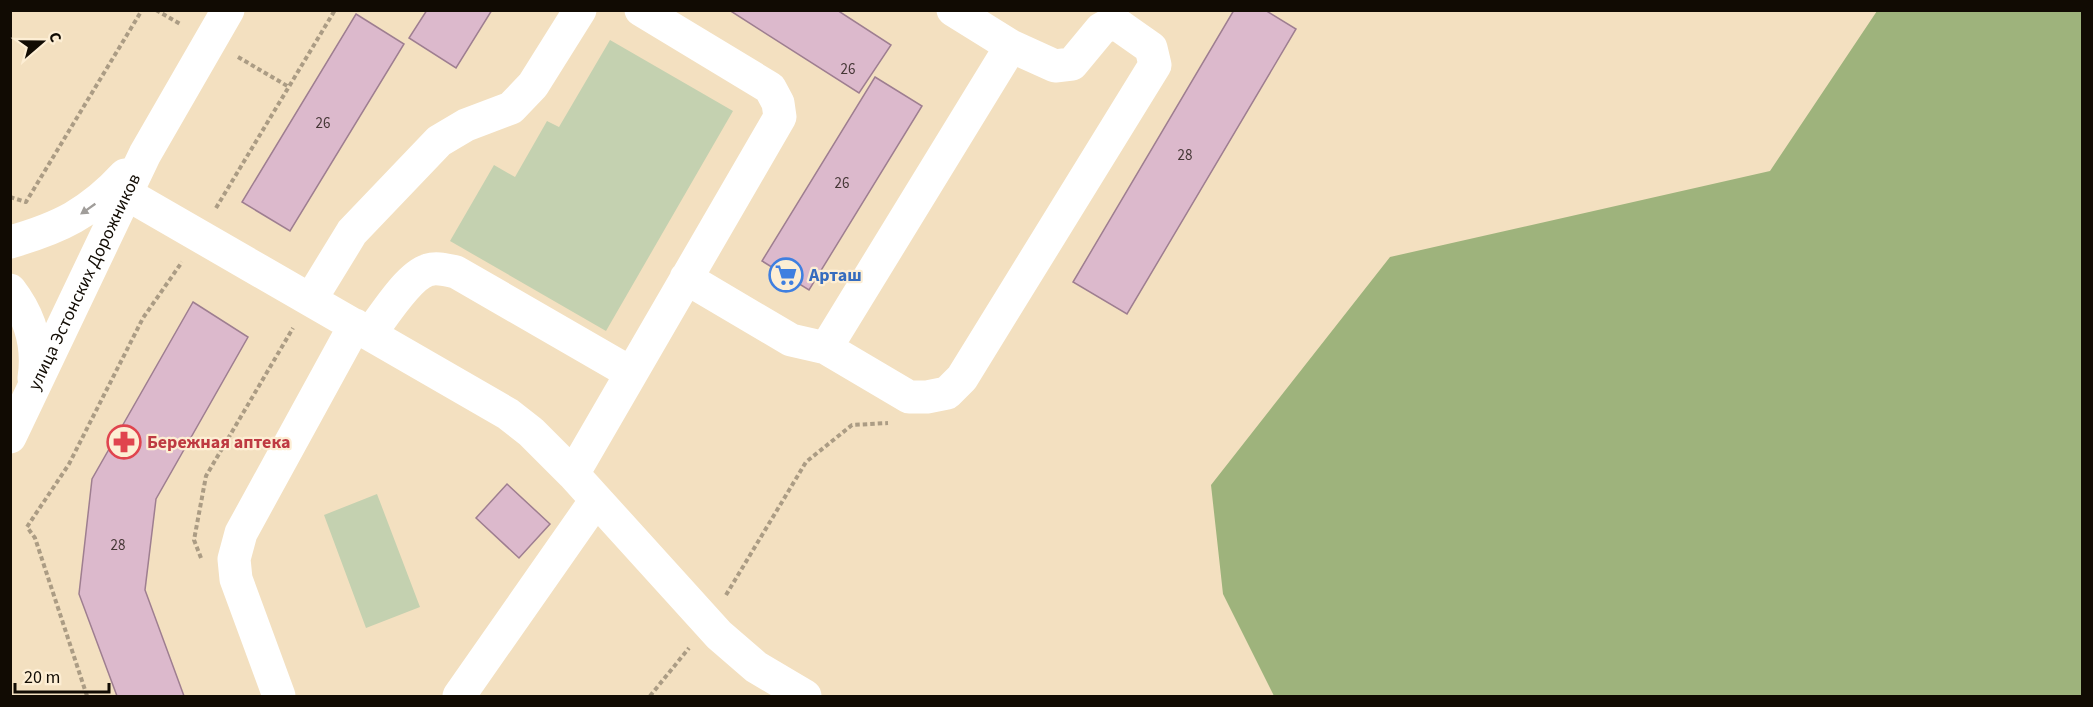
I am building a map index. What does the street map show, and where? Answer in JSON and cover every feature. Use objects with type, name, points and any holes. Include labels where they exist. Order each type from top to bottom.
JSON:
[{"type":"main road","name":"улица Эстонских Дорожников","points":[[18,419],[145,154],[228,10]]},
{"type":"main road","points":[[310,298],[351,232],[439,141],[466,125],[511,108],[533,86],[580,10]]},
{"type":"main road","points":[[573,474],[780,117],[778,104],[770,88],[641,10]]},
{"type":"main road","points":[[686,278],[790,340],[826,348],[909,397],[927,397],[947,393],[962,378],[1155,65],[1151,48],[1114,22],[1101,29],[1072,64],[1055,66],[1011,46],[953,10]]},
{"type":"main road","points":[[826,348],[1011,46]]},
{"type":"main road","name":"улица Эстонских Дорожников","points":[[10,242],[62,226],[84,213],[105,197],[145,154]]},
{"type":"main road","points":[[125,193],[207,223],[310,298],[508,414],[531,432],[573,474],[709,624],[756,667],[805,696]]},
{"type":"main road","points":[[279,696],[236,579],[234,559],[241,533],[362,330],[413,279],[426,270],[441,268],[456,272],[631,373]]},
{"type":"main road","points":[[10,290],[30,323],[35,344],[34,377],[10,437]]},
{"type":"main road","points":[[459,696],[596,500]]},
{"type":"path","points":[[10,197],[26,202],[142,10]]},
{"type":"path","points":[[87,696],[35,538],[27,527],[69,464],[143,318],[207,223],[336,10]]},
{"type":"path","points":[[650,696],[709,624],[806,462],[852,425],[896,422]]},
{"type":"green space","points":[[1877,11],[2082,11],[2082,696],[1274,696],[1223,594],[1211,485],[1390,257],[1770,171]]},
{"type":"green space","points":[[610,40],[733,111],[606,331],[450,241],[494,165],[515,177],[547,121],[559,127]]},
{"type":"green space","points":[[377,494],[420,607],[366,628],[324,515]]},
{"type":"building","points":[[427,10],[492,10],[456,68],[409,38]]},
{"type":"building","points":[[729,10],[837,10],[891,45],[859,93]]},
{"type":"building","points":[[1234,10],[1265,10],[1296,29],[1127,314],[1073,282]]},
{"type":"building","points":[[356,14],[404,44],[290,231],[242,202]]},
{"type":"building","points":[[875,77],[922,106],[809,290],[762,261]]},
{"type":"building","points":[[193,302],[248,337],[156,499],[145,590],[184,696],[117,696],[79,594],[92,479]]},
{"type":"building","points":[[507,484],[550,524],[519,558],[476,518]]},
{"type":"place","name":"Арташ","points":[[786,275]]},
{"type":"place","name":"Бережная аптека","points":[[124,442]]}]
